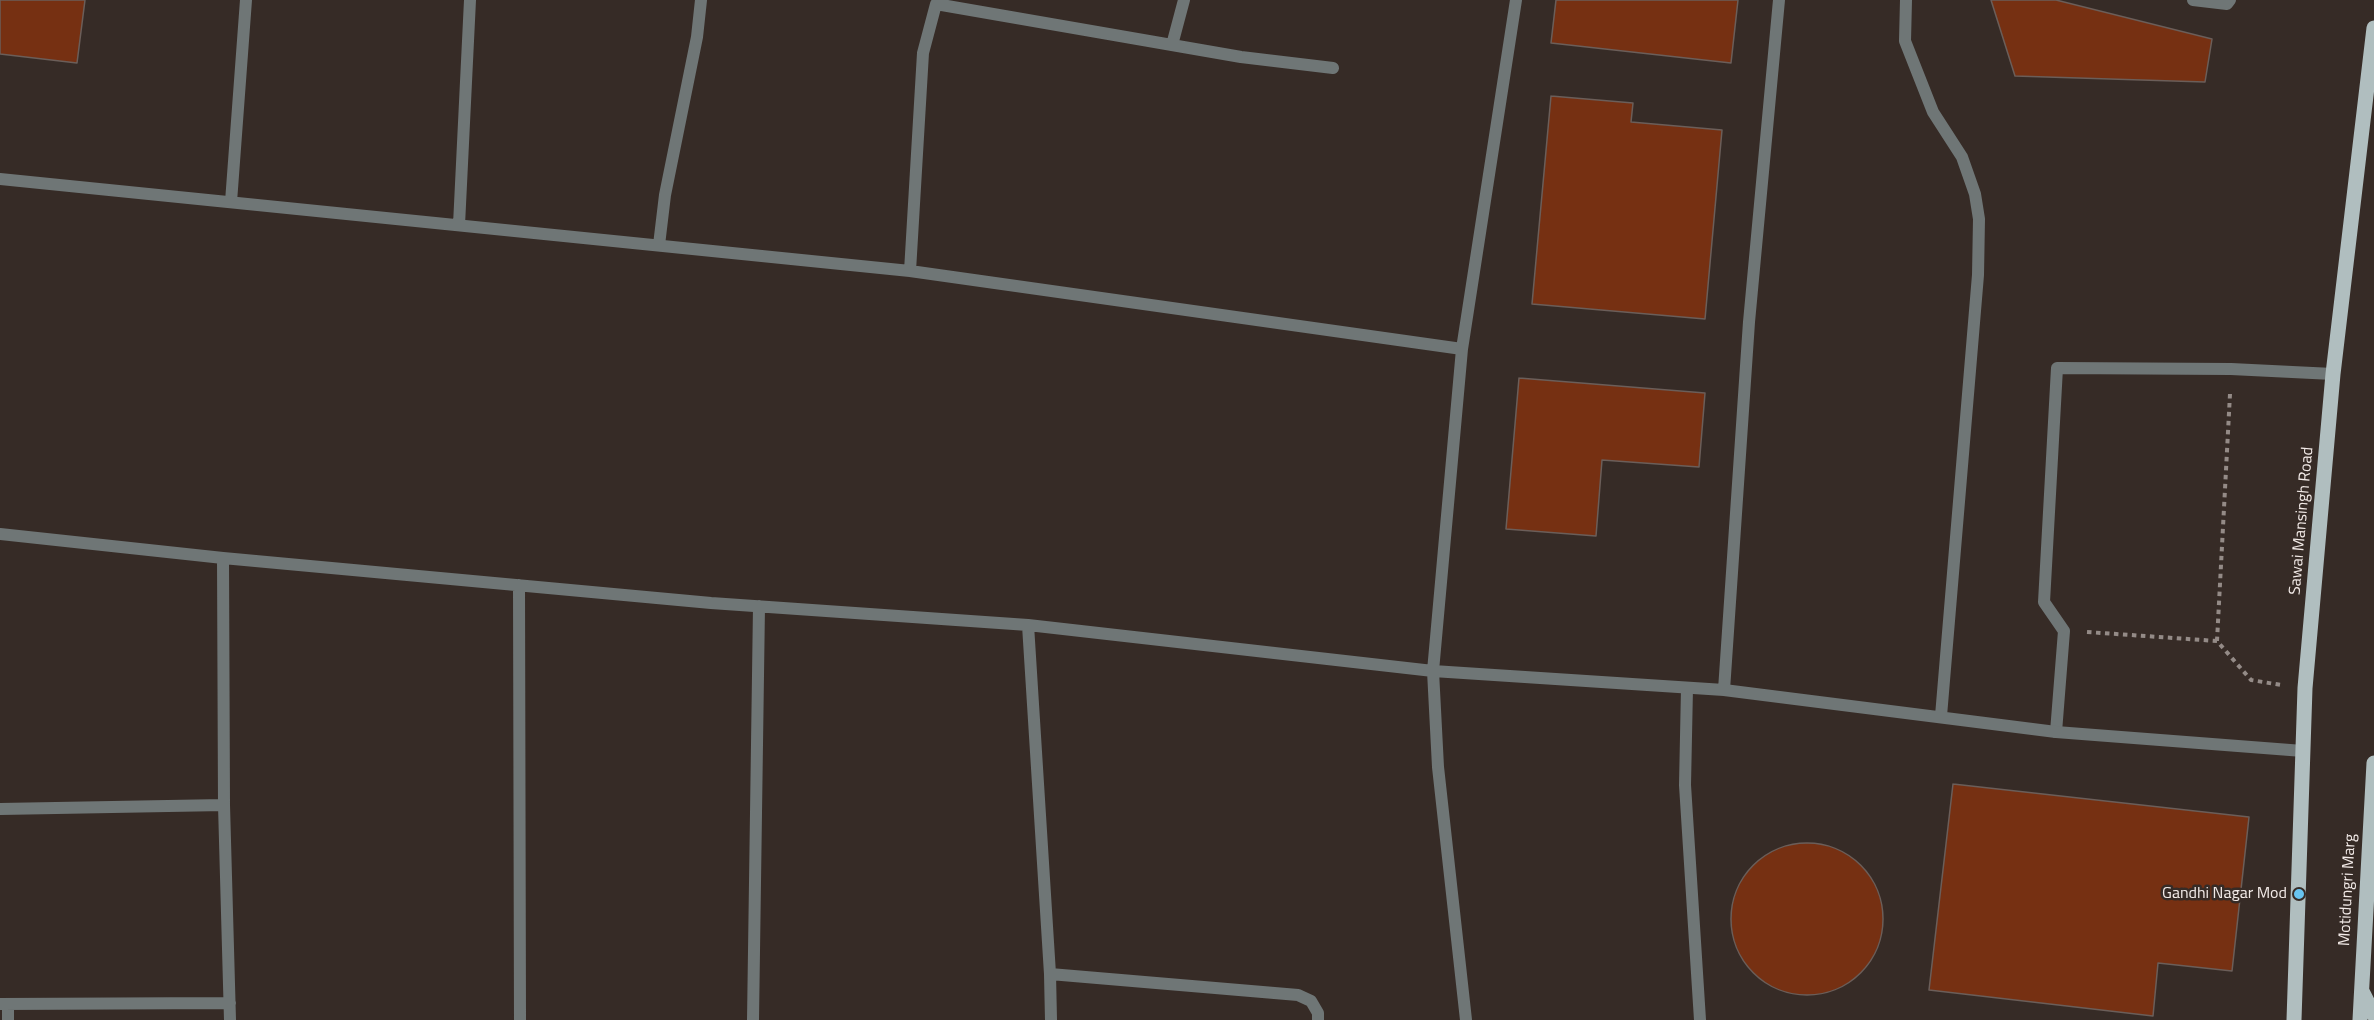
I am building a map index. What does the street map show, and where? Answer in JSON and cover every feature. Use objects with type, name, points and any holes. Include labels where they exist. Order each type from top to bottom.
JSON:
[{"type":"main road","name":"Sawai Mansingh Road","points":[[2294,1020],[2305,688],[2333,374],[2374,28]]},
{"type":"main road","name":"Motidungri Marg","points":[[2360,1020],[2374,763]]},
{"type":"main road","points":[[2361,988],[2374,1015]]},
{"type":"street","points":[[231,202],[246,0]]},
{"type":"street","points":[[459,225],[470,0]]},
{"type":"street","points":[[659,245],[665,195],[697,37],[701,0]]},
{"type":"street","points":[[1172,45],[1184,0]]},
{"type":"street","points":[[1466,1020],[1437,767],[1433,671],[1462,350],[1516,0]]},
{"type":"street","points":[[1724,690],[1749,322],[1779,0]]},
{"type":"street","points":[[1906,0],[1905,41],[1933,112],[1962,157],[1975,194],[1979,219],[1978,275],[1941,716]]},
{"type":"street","points":[[2193,0],[2227,4],[2230,0]]},
{"type":"street","points":[[910,271],[923,53],[936,2],[1241,57],[1333,68]]},
{"type":"street","points":[[0,179],[910,271],[1462,350]]},
{"type":"street","points":[[2056,732],[2064,631],[2044,602],[2057,368],[2231,369],[2333,374]]},
{"type":"street","points":[[0,534],[223,558],[519,585],[759,606],[1028,625],[1433,671],[1724,690],[2056,732],[2303,751]]},
{"type":"street","points":[[223,558],[224,805],[230,1020]]},
{"type":"street","points":[[519,585],[520,1020]]},
{"type":"street","points":[[753,1020],[759,606]]},
{"type":"street","points":[[1028,625],[1051,1020]]},
{"type":"street","points":[[1687,688],[1685,785],[1700,1020]]},
{"type":"street","points":[[0,809],[224,805]]},
{"type":"street","points":[[1050,974],[1298,995],[1311,1001],[1318,1013],[1318,1020]]},
{"type":"street","points":[[8,1020],[4,1004],[230,1003]]},
{"type":"path","points":[[2231,369],[2217,641],[2251,680],[2305,688]]},
{"type":"path","points":[[2064,631],[2217,641]]},
{"type":"building","points":[[0,0],[85,0],[77,63],[0,54]]},
{"type":"building","points":[[1556,0],[1738,0],[1731,63],[1551,43]]},
{"type":"building","points":[[1991,0],[2056,0],[2212,39],[2205,82],[2015,76]]},
{"type":"building","points":[[1551,96],[1633,103],[1631,122],[1722,130],[1705,319],[1532,304]]},
{"type":"building","points":[[1519,378],[1705,393],[1699,467],[1602,460],[1596,536],[1506,529]]},
{"type":"building","points":[[1953,784],[2249,817],[2232,971],[2158,963],[2153,1016],[1929,990]]},
{"type":"building","points":[[1807,843],[1836,849],[1861,865],[1877,890],[1883,919],[1877,948],[1861,973],[1836,989],[1807,995],[1778,989],[1753,973],[1737,948],[1731,919],[1737,890],[1753,865],[1778,849]]},
{"type":"place","name":"Gandhi Nagar Mod","points":[[2299,894]]}]
